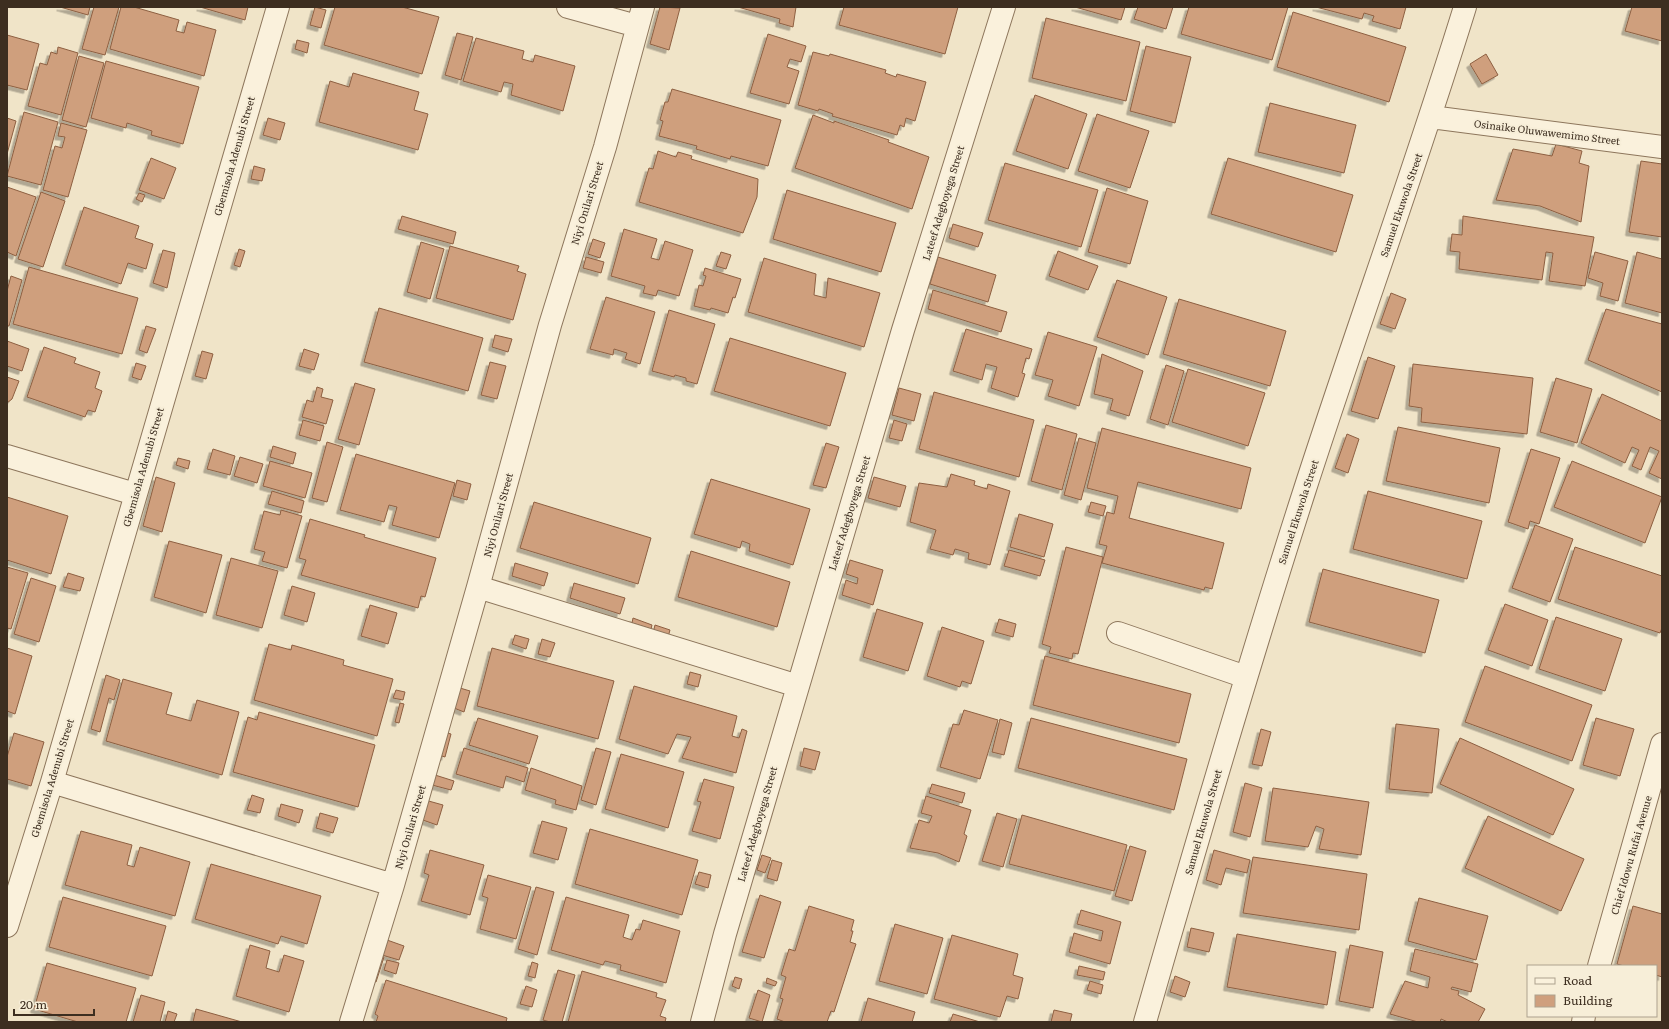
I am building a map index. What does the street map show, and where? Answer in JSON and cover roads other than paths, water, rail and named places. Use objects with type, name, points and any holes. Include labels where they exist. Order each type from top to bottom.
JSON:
[{"type":"street","name":"Gbemisola Adenubi Street","points":[[7,926],[52,782],[278,7]]},
{"type":"street","points":[[568,7],[640,16]]},
{"type":"street","name":"Lateef Adegboyega Street","points":[[702,1022],[725,934],[903,330],[1004,7]]},
{"type":"street","name":"Samuel Ekuwola Street","points":[[1145,1022],[1200,827],[1305,488],[1431,117],[1465,7]]},
{"type":"street","name":"Niyi Onilari Street","points":[[351,1022],[394,885],[550,325],[605,147],[640,16]]},
{"type":"street","name":"Osinaike Oluwawemimo Street","points":[[1431,117],[1662,147]]},
{"type":"street","points":[[7,456],[135,494]]},
{"type":"street","points":[[478,587],[798,686]]},
{"type":"street","points":[[1118,633],[1246,678]]},
{"type":"street","name":"Chief Idowu Rufai Avenue","points":[[1599,965],[1662,744]]},
{"type":"street","points":[[52,782],[394,885]]}]
